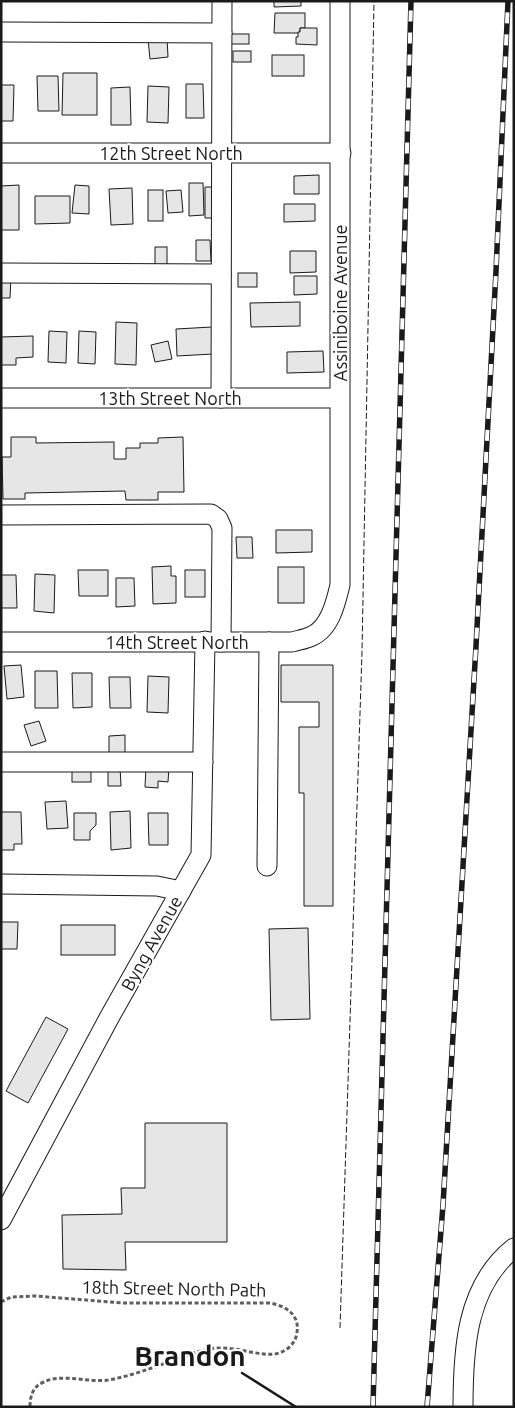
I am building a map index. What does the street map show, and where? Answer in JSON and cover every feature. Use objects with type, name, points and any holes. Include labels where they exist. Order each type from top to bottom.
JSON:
[{"type":"street","points":[[221,398],[222,1]]},
{"type":"street","name":"Assiniboine Avenue","points":[[335,604],[340,585],[340,1]]},
{"type":"street","points":[[1,32],[222,34]]},
{"type":"street","name":"12th Street North","points":[[1,153],[341,153]]},
{"type":"street","points":[[1,273],[221,274]]},
{"type":"street","name":"13th Street North","points":[[1,398],[339,398]]},
{"type":"street","name":"Byng Avenue","points":[[1,516],[211,514],[218,519],[222,528],[203,762],[201,856],[109,1018],[1,1220]]},
{"type":"street","name":"14th Street North","points":[[1,642],[292,642],[314,636],[326,623],[335,604]]},
{"type":"street","points":[[266,866],[269,642]]},
{"type":"street","points":[[1,762],[203,762]]},
{"type":"street","points":[[1,884],[157,886],[181,891]]},
{"type":"street","points":[[463,1407],[464,1357],[472,1312],[480,1292],[495,1265],[514,1248]]},
{"type":"path","name":"18th Street North Path","points":[[1,1302],[11,1297],[35,1296],[124,1303],[269,1303],[286,1307],[296,1320],[297,1335],[293,1344],[285,1351],[265,1354],[232,1348],[216,1348],[202,1350],[125,1377],[105,1380],[50,1379],[42,1382],[35,1389],[31,1397],[30,1407]]},
{"type":"building","points":[[274,1],[301,1],[301,6],[274,7]]},
{"type":"building","points":[[275,13],[305,13],[305,28],[300,28],[298,33],[274,33]]},
{"type":"building","points":[[300,28],[317,28],[317,45],[296,44],[296,37],[298,37]]},
{"type":"building","points":[[228,34],[249,34],[249,44],[228,44]]},
{"type":"building","points":[[167,37],[168,57],[150,59],[148,39]]},
{"type":"building","points":[[233,51],[251,51],[251,62],[233,62]]},
{"type":"building","points":[[272,55],[304,55],[304,76],[272,76]]},
{"type":"building","points":[[63,73],[97,73],[97,115],[62,115]]},
{"type":"building","points":[[37,76],[58,76],[59,111],[38,111]]},
{"type":"building","points":[[186,84],[203,84],[204,118],[186,118]]},
{"type":"building","points":[[1,85],[14,85],[13,121],[1,121]]},
{"type":"building","points":[[148,86],[169,87],[168,123],[147,122]]},
{"type":"building","points":[[130,87],[131,125],[111,125],[111,88]]},
{"type":"building","points":[[319,175],[319,194],[294,194],[294,176]]},
{"type":"building","points":[[189,183],[203,183],[204,215],[189,216]]},
{"type":"building","points":[[19,185],[19,230],[1,230],[1,186]]},
{"type":"building","points":[[75,185],[89,186],[89,214],[72,213]]},
{"type":"building","points":[[205,187],[219,187],[220,218],[205,218]]},
{"type":"building","points":[[132,188],[133,224],[111,225],[109,189]]},
{"type":"building","points":[[148,190],[163,190],[163,221],[148,221]]},
{"type":"building","points":[[181,190],[183,212],[168,213],[166,191]]},
{"type":"building","points":[[35,196],[70,196],[70,223],[35,224]]},
{"type":"building","points":[[284,204],[315,204],[315,221],[284,222]]},
{"type":"building","points":[[196,240],[210,240],[211,261],[196,261]]},
{"type":"building","points":[[155,247],[167,247],[167,267],[155,267]]},
{"type":"building","points":[[290,251],[316,251],[316,272],[290,273]]},
{"type":"building","points":[[238,273],[257,273],[257,287],[238,287]]},
{"type":"building","points":[[294,276],[317,276],[317,294],[294,295]]},
{"type":"building","points":[[1,277],[11,277],[10,298],[1,298]]},
{"type":"building","points":[[300,302],[300,326],[251,327],[250,303]]},
{"type":"building","points":[[116,322],[137,323],[136,365],[115,364]]},
{"type":"building","points":[[212,327],[213,354],[177,356],[176,329]]},
{"type":"building","points":[[49,331],[67,332],[66,363],[48,362]]},
{"type":"building","points":[[79,331],[96,332],[95,364],[78,363]]},
{"type":"building","points":[[33,336],[33,357],[16,358],[16,365],[1,365],[1,337]]},
{"type":"building","points":[[168,341],[172,359],[155,362],[151,345]]},
{"type":"building","points":[[323,351],[324,372],[287,373],[287,352]]},
{"type":"building","points":[[11,437],[36,437],[36,443],[114,442],[114,459],[126,459],[126,448],[140,448],[140,443],[158,443],[158,438],[183,437],[184,492],[158,492],[158,500],[126,500],[125,491],[25,493],[25,499],[3,499],[2,457],[11,457]]},
{"type":"building","points":[[276,530],[312,530],[312,552],[276,553]]},
{"type":"building","points":[[236,537],[252,537],[253,558],[237,558]]},
{"type":"building","points":[[171,566],[171,576],[176,576],[176,603],[153,604],[152,567]]},
{"type":"building","points":[[278,567],[304,567],[304,603],[278,603]]},
{"type":"building","points":[[78,570],[108,570],[108,596],[79,596]]},
{"type":"building","points":[[185,570],[205,570],[205,597],[185,597]]},
{"type":"building","points":[[35,574],[55,575],[54,613],[34,611]]},
{"type":"building","points":[[1,575],[16,575],[17,608],[1,608]]},
{"type":"building","points":[[116,578],[134,578],[135,606],[116,607]]},
{"type":"building","points":[[21,665],[24,697],[7,699],[4,666]]},
{"type":"building","points":[[281,665],[333,665],[333,906],[304,906],[304,793],[299,793],[299,727],[319,727],[319,702],[281,702]]},
{"type":"building","points":[[35,671],[57,671],[58,708],[35,708]]},
{"type":"building","points":[[72,673],[92,673],[92,707],[73,708]]},
{"type":"building","points":[[148,676],[169,677],[168,713],[147,712]]},
{"type":"building","points":[[109,677],[130,677],[131,708],[110,708]]},
{"type":"building","points":[[39,721],[46,741],[31,746],[24,725]]},
{"type":"building","points":[[125,735],[125,756],[109,757],[109,736]]},
{"type":"building","points":[[120,766],[121,786],[108,786],[108,767]]},
{"type":"building","points":[[146,766],[169,767],[168,782],[158,781],[158,788],[145,787]]},
{"type":"building","points":[[72,767],[91,767],[91,782],[72,782]]},
{"type":"building","points":[[66,801],[68,828],[47,829],[45,802]]},
{"type":"building","points":[[130,811],[131,848],[111,850],[110,812]]},
{"type":"building","points":[[1,812],[21,812],[22,844],[14,844],[14,850],[1,850]]},
{"type":"building","points":[[74,813],[96,813],[96,825],[90,831],[90,840],[74,840]]},
{"type":"building","points":[[148,813],[168,813],[168,845],[149,845]]},
{"type":"building","points":[[1,922],[18,922],[17,949],[1,949]]},
{"type":"building","points":[[61,925],[115,925],[115,955],[61,955]]},
{"type":"building","points":[[308,928],[310,1019],[271,1020],[269,929]]},
{"type":"building","points":[[46,1017],[68,1029],[28,1103],[6,1091]]},
{"type":"building","points":[[145,1123],[227,1123],[227,1242],[125,1242],[126,1270],[63,1269],[62,1215],[122,1214],[121,1188],[145,1188]]},
{"type":"railway","points":[[373,1407],[411,1]]},
{"type":"railway","points":[[427,1407],[443,1205],[476,646],[508,1]]},
{"type":"fence","points":[[340,1328],[362,652],[374,1]]},
{"type":"wall","points":[[242,1373],[296,1407]]},
{"type":"district","name":"Brandon","points":[[190,1355]]}]
